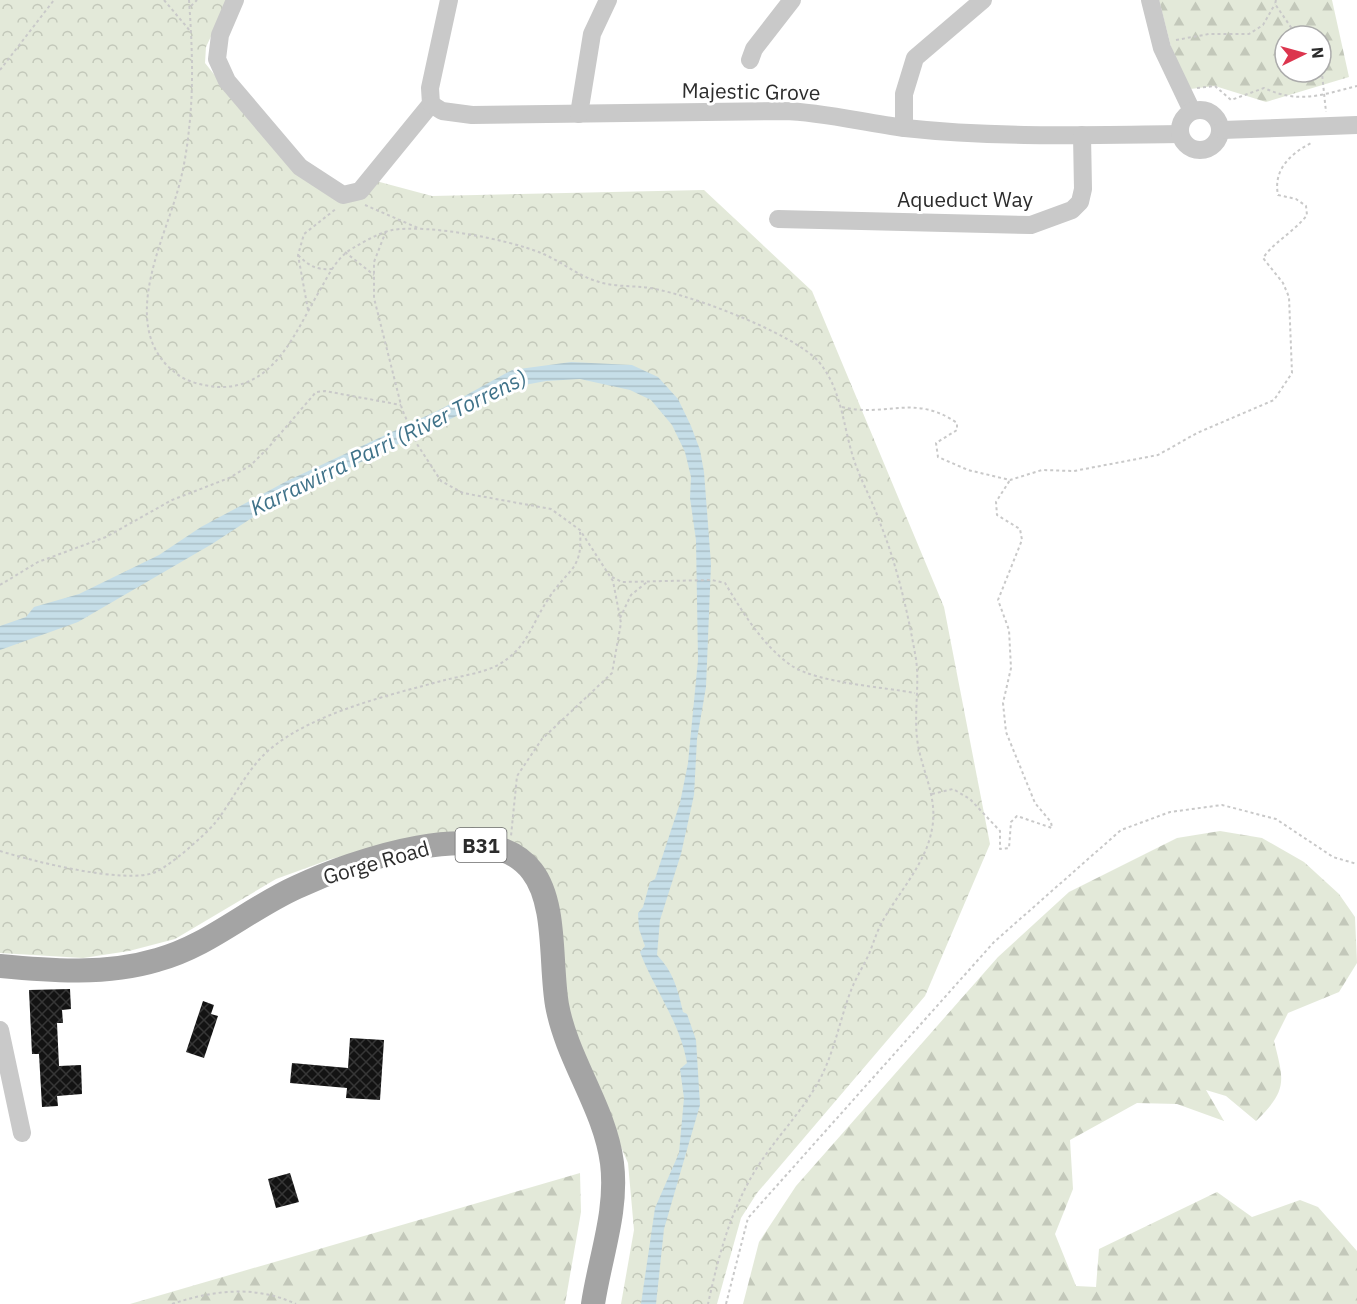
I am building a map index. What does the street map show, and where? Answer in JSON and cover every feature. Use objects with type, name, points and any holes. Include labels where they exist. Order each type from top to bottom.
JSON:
[{"type":"main road","name":"Gorge Road","points":[[0,966],[81,970],[156,961],[203,943],[296,887],[366,861],[440,845],[469,843],[493,846],[509,852],[532,870],[542,890],[548,910],[551,966],[558,1012],[570,1048],[606,1135],[612,1162],[611,1215],[593,1304]]},
{"type":"street","points":[[235,0],[220,35],[217,59],[227,81],[300,167],[343,195],[360,190],[431,104],[430,88],[449,0]]},
{"type":"street","points":[[579,114],[592,34],[608,0]]},
{"type":"street","points":[[750,60],[754,49],[792,0]]},
{"type":"street","points":[[904,128],[904,94],[915,58],[983,0]]},
{"type":"street","points":[[1150,0],[1162,46],[1192,111]]},
{"type":"street","name":"Majestic Grove","points":[[431,104],[442,111],[472,116],[816,112],[904,128],[992,134],[1180,134]]},
{"type":"street","points":[[1199,109],[1214,114],[1222,130],[1217,144],[1203,151],[1187,146],[1180,134],[1185,117],[1192,111],[1199,109]]},
{"type":"street","points":[[1222,130],[1357,125]]},
{"type":"street","name":"Aqueduct Way","points":[[777,219],[1030,225],[1072,210],[1080,202],[1083,189],[1082,135]]},
{"type":"street","points":[[0,1030],[21,1133]]},
{"type":"path","points":[[0,69],[54,0]]},
{"type":"path","points":[[164,0],[191,32]]},
{"type":"path","points":[[189,0],[194,59],[189,130],[180,186],[146,299],[152,343],[178,376],[206,386],[227,387],[248,382],[282,358],[293,333],[345,252],[386,231],[418,228]]},
{"type":"path","points":[[189,7],[197,0]]},
{"type":"path","points":[[1162,46],[1190,36],[1249,34],[1263,25],[1276,0]]},
{"type":"path","points":[[1275,4],[1289,24]]},
{"type":"path","points":[[841,407],[857,411],[903,406],[930,409],[957,423],[957,430],[936,443],[938,458],[968,470],[1010,480],[1042,470],[1074,471],[1158,455],[1197,433],[1274,400],[1292,373],[1289,297],[1283,283],[1263,258],[1271,246],[1293,231],[1307,215],[1306,206],[1296,199],[1278,195],[1276,182],[1280,168],[1300,148],[1324,136],[1326,126],[1324,84]]},
{"type":"path","points":[[1182,90],[1215,86],[1231,100],[1264,88],[1283,97],[1308,98],[1357,86]]},
{"type":"path","points":[[308,310],[298,255],[304,234],[336,210],[343,195],[418,228],[513,244],[540,252],[604,284],[652,288],[718,306],[807,351],[821,365],[841,407],[855,462],[883,528],[896,569],[914,649],[917,670],[915,693],[918,744],[931,794],[932,831],[922,856],[879,928],[850,990],[835,1043],[821,1076],[809,1097],[760,1163],[738,1200],[723,1239],[708,1304]]},
{"type":"path","points":[[386,231],[374,262],[375,298],[402,409],[417,444],[441,481],[463,493],[551,509],[580,530],[610,575],[620,619]]},
{"type":"path","points":[[345,252],[374,276]]},
{"type":"path","points":[[298,255],[309,266],[321,270],[332,269]]},
{"type":"path","points":[[0,585],[38,562],[106,537],[172,500],[229,478],[251,465],[315,392],[325,391],[401,405]]},
{"type":"path","points":[[931,794],[953,789],[970,799],[1000,831],[1000,849],[1009,848],[1011,822],[1017,816],[1052,828],[1051,822],[1035,803],[1006,732],[1003,703],[1011,668],[1009,630],[998,600],[1022,540],[1020,529],[997,515],[996,502],[1010,480]]},
{"type":"path","points":[[0,851],[53,867],[122,874],[155,872],[215,824],[242,781],[269,750],[314,722],[396,694],[497,666],[528,638],[548,598],[576,566],[581,552],[580,530]]},
{"type":"path","points":[[610,575],[622,582],[712,580],[725,583],[763,640],[793,666],[828,678],[915,693]]},
{"type":"path","points":[[509,852],[517,777],[542,739],[612,673],[620,619],[632,596],[647,582]]},
{"type":"path","points":[[726,1304],[748,1218],[994,942],[1121,830],[1170,812],[1222,806],[1276,819],[1333,856],[1357,864]]},
{"type":"path","points":[[172,1304],[211,1292],[258,1291],[296,1304]]},
{"type":"green space","points":[[0,0],[228,0],[206,47],[205,63],[221,83],[334,199],[376,181],[432,196],[704,190],[812,291],[944,607],[990,844],[925,996],[757,1193],[741,1218],[717,1304],[621,1304],[634,1230],[628,1163],[574,1039],[531,863],[412,840],[331,859],[276,879],[175,939],[129,951],[83,958],[0,953]]},
{"type":"green space","points":[[1159,0],[1332,0],[1349,77],[1333,82],[1333,24],[1273,24],[1273,84],[1326,84],[1266,102],[1215,86],[1182,90]]},
{"type":"green space","points":[[1220,831],[1262,838],[1304,862],[1339,894],[1355,917],[1357,963],[1339,992],[1288,1013],[1274,1041],[1280,1066],[1281,1084],[1274,1101],[1256,1121],[1226,1096],[1206,1090],[1224,1121],[1177,1104],[1137,1103],[1070,1140],[1073,1189],[1055,1234],[1076,1286],[1096,1287],[1099,1249],[1217,1192],[1252,1217],[1300,1200],[1318,1207],[1357,1251],[1357,1304],[743,1304],[759,1242],[796,1186],[998,957],[1069,892],[1177,838]]},
{"type":"green space","points":[[580,1173],[581,1212],[565,1304],[130,1304]]},
{"type":"water","name":"Karrawirra Parri (River Torrens)","points":[[571,362],[632,365],[658,377],[678,399],[700,450],[704,472],[711,564],[706,687],[697,739],[694,795],[681,854],[660,920],[657,955],[671,974],[683,1012],[687,1014],[696,1040],[700,1105],[664,1229],[656,1304],[641,1304],[655,1208],[679,1153],[684,1098],[680,1069],[687,1063],[679,1034],[640,952],[645,946],[639,929],[638,913],[643,907],[650,882],[655,879],[680,803],[688,763],[698,660],[696,540],[690,498],[691,477],[685,452],[672,425],[651,400],[630,390],[580,379],[546,381],[519,386],[270,506],[212,544],[78,622],[0,650],[0,626],[26,617],[34,607],[79,594],[159,555],[201,527],[287,481],[441,409],[512,370]]},
{"type":"building","points":[[70,989],[71,1009],[62,1010],[63,1023],[57,1023],[59,1066],[81,1065],[82,1094],[57,1096],[58,1106],[42,1107],[39,1054],[32,1054],[29,990]]},
{"type":"building","points":[[203,1001],[214,1005],[211,1014],[218,1016],[204,1058],[186,1052]]},
{"type":"building","points":[[350,1038],[384,1040],[380,1100],[346,1098],[347,1088],[290,1083],[292,1063],[348,1068]]},
{"type":"building","points":[[290,1173],[299,1202],[276,1208],[268,1179]]}]
